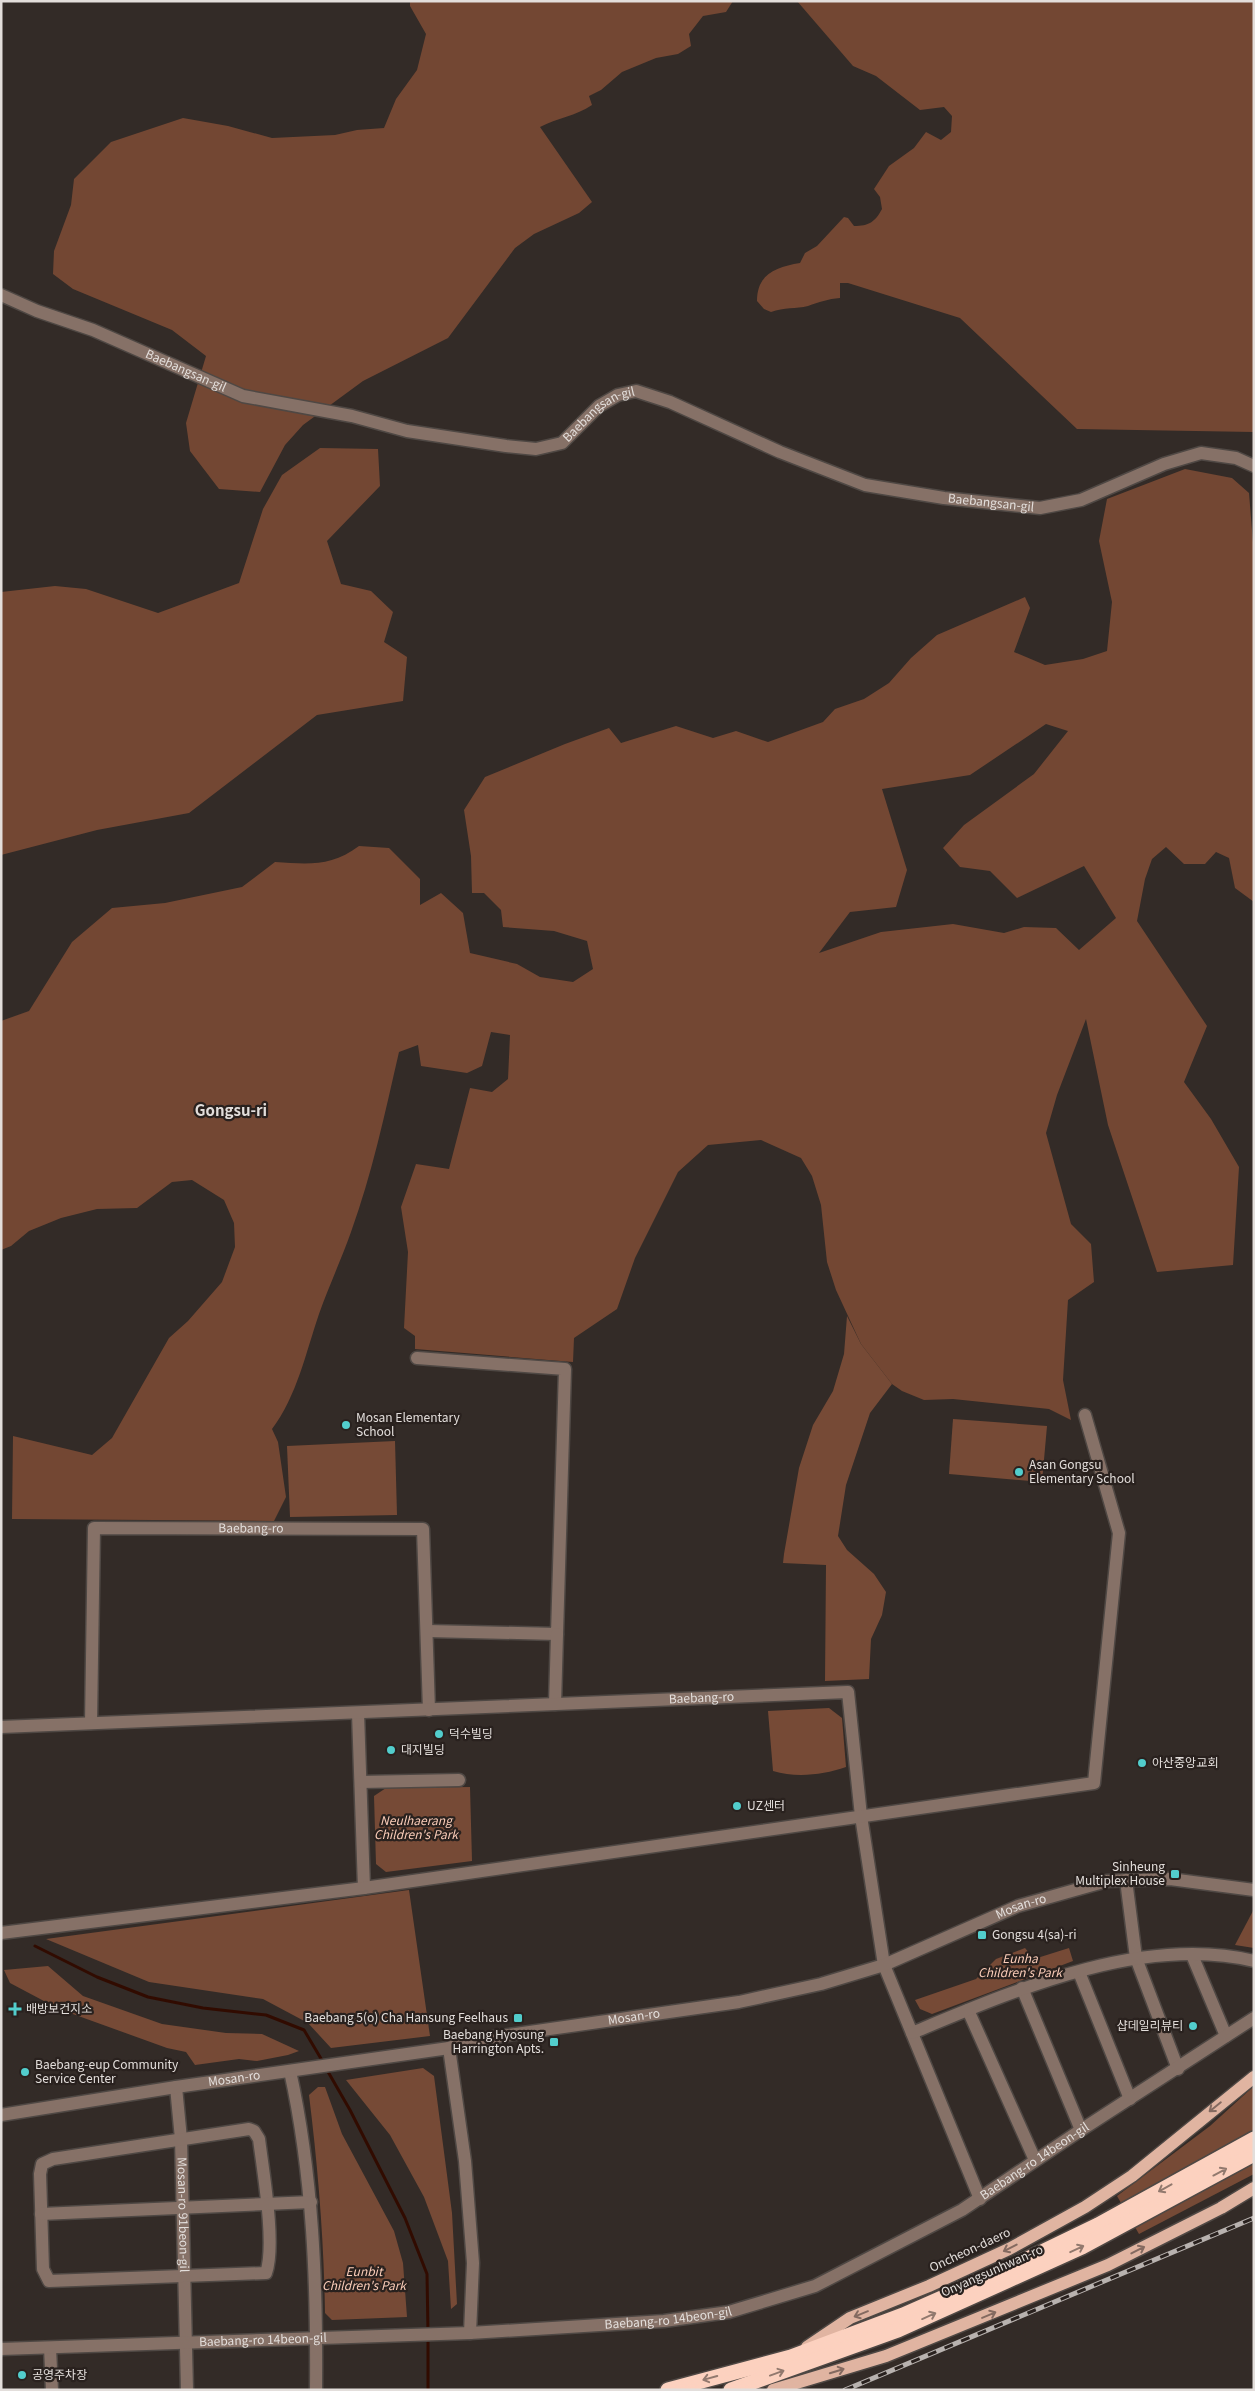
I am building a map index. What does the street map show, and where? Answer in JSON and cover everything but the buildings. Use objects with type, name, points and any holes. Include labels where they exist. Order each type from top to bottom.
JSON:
[{"type":"highway","name":"Onyangsunhwan-ro","points":[[791,2357],[903,2314],[992,2276],[1098,2225],[1254,2139]]},
{"type":"highway","name":"Onyangsunhwan-ro","points":[[731,2390],[898,2330],[1064,2255],[1254,2154]]},
{"type":"highway","name":"Oncheon-daero","points":[[668,2390],[791,2357]]},
{"type":"main road","name":"Oncheon-daero","points":[[791,2357],[850,2318],[929,2286],[1010,2249],[1085,2207],[1132,2176],[1254,2077]]},
{"type":"main road","points":[[773,2390],[886,2356],[1099,2268],[1221,2208],[1254,2188]]},
{"type":"street","name":"Baebangsan-gil","points":[[1,295],[38,311],[93,330],[243,396],[352,416],[407,431],[506,446],[536,449],[562,443],[599,406],[618,395],[636,391],[670,402],[789,455],[865,486],[944,498],[1040,508],[1081,500],[1164,464],[1201,453],[1236,458],[1254,466]]},
{"type":"street","points":[[418,1358],[565,1368],[555,1704]]},
{"type":"street","points":[[1,1933],[364,1888],[1094,1783],[1119,1533],[1085,1415]]},
{"type":"street","name":"Baebang-ro","points":[[91,1723],[94,1528],[423,1529],[428,1631],[429,1710]]},
{"type":"street","points":[[428,1631],[557,1634]]},
{"type":"street","name":"Baebang-ro","points":[[1,1727],[848,1692],[861,1816]]},
{"type":"street","points":[[358,1713],[364,1888]]},
{"type":"street","points":[[361,1782],[459,1780]]},
{"type":"street","points":[[861,1816],[884,1965],[980,2199]]},
{"type":"street","name":"Mosan-ro","points":[[1,2115],[176,2087],[449,2048],[466,2041],[748,2000],[812,1986],[884,1965],[1018,1906],[1107,1881],[1170,1879],[1254,1890]]},
{"type":"street","points":[[1126,1880],[1136,1958],[1178,2068]]},
{"type":"street","points":[[912,2033],[1022,1988],[1136,1958],[1192,1955],[1236,1957],[1254,1961]]},
{"type":"street","points":[[1192,1955],[1226,2036]]},
{"type":"street","points":[[1078,1972],[1130,2099]]},
{"type":"street","points":[[1022,1988],[1081,2130]]},
{"type":"street","points":[[968,2010],[1035,2160]]},
{"type":"street","name":"Baebang-ro 14beon-gil","points":[[1,2349],[470,2333],[664,2321],[729,2312],[815,2286],[962,2210],[1035,2160],[1254,2018]]},
{"type":"street","points":[[449,2048],[465,2161],[472,2244],[470,2333]]},
{"type":"street","points":[[295,2070],[311,2202],[317,2338],[316,2390]]},
{"type":"street","name":"Mosan-ro 91beon-gil","points":[[176,2087],[181,2138],[183,2277],[188,2390]]},
{"type":"street","points":[[249,2129],[254,2131],[259,2139],[267,2205],[270,2263],[266,2273],[49,2281],[43,2269],[42,2164],[52,2159],[181,2138],[249,2129]]},
{"type":"street","points":[[41,2214],[311,2202]]},
{"type":"street","points":[[50,2348],[52,2390]]},
{"type":"green space","points":[[847,1316],[861,1344],[892,1384],[870,1413],[846,1485],[838,1536],[847,1550],[874,1574],[886,1592],[882,1615],[871,1639],[869,1679],[825,1681],[826,1565],[783,1563],[799,1468],[813,1425],[833,1391],[844,1354]]},
{"type":"green space","points":[[953,1419],[1047,1426],[1042,1482],[949,1474]]},
{"type":"green space","points":[[395,1441],[397,1515],[290,1517],[287,1446]]},
{"type":"green space","points":[[829,1708],[842,1718],[846,1767],[809,1775],[773,1771],[768,1711]]},
{"type":"green space","name":"Neulhaerang Children's Park","points":[[470,1787],[472,1861],[386,1872],[376,1864],[374,1796],[386,1788]]},
{"type":"green space","points":[[409,1890],[430,2036],[331,2048],[308,2023],[263,1999],[149,1982],[46,1939]]},
{"type":"green space","points":[[1254,1909],[1254,1948],[1235,1945]]},
{"type":"green space","name":"Eunha Children's Park","points":[[1025,1948],[1034,1959],[1069,1948],[1073,1961],[932,2014],[920,2009],[915,2000],[976,1979],[996,1959]]},
{"type":"green space","points":[[48,1966],[83,1996],[162,2024],[226,2033],[262,2034],[299,2051],[257,2061],[239,2059],[195,2065],[186,2052],[167,2048],[59,2009],[10,1983],[4,1970]]},
{"type":"green space","points":[[423,2068],[434,2076],[452,2213],[457,2304],[451,2309],[448,2261],[424,2197],[390,2135],[346,2080]]},
{"type":"green space","points":[[1254,2086],[1254,2174],[1139,2234],[1117,2196],[1210,2126]]},
{"type":"green space","name":"Eunbit Children's Park","points":[[318,2087],[325,2087],[342,2134],[394,2231],[403,2263],[407,2317],[332,2320],[325,2313],[320,2204],[309,2095]]},
{"type":"shaded area","points":[[410,1],[733,1],[726,12],[703,16],[689,34],[691,46],[678,54],[656,58],[622,72],[601,90],[589,96],[592,105],[580,112],[540,127],[592,202],[579,213],[534,234],[515,248],[448,338],[363,381],[303,425],[285,445],[260,492],[219,489],[190,451],[186,423],[206,356],[172,330],[73,289],[53,274],[54,251],[71,205],[74,179],[111,142],[183,118],[228,126],[272,138],[335,135],[357,130],[384,128],[396,99],[417,70],[426,34],[410,6]]},
{"type":"shaded area","points":[[797,1],[1254,1],[1254,432],[1077,429],[960,318],[848,283],[840,283],[840,298],[771,312],[764,309],[757,301],[760,284],[764,278],[783,267],[800,263],[805,253],[817,246],[844,217],[848,218],[854,226],[868,224],[874,220],[882,209],[880,197],[874,189],[889,166],[914,148],[926,132],[941,140],[951,132],[952,116],[944,107],[920,110],[876,76],[853,66]]},
{"type":"shaded area","points":[[320,448],[378,449],[380,486],[327,541],[341,584],[371,591],[393,612],[384,642],[407,657],[403,701],[317,715],[189,813],[97,830],[1,855],[1,592],[55,586],[86,589],[158,613],[239,583],[263,509],[282,475]]},
{"type":"shaded area","points":[[1185,469],[1232,478],[1249,493],[1254,555],[1254,902],[1235,888],[1229,858],[1216,852],[1205,864],[1184,864],[1166,847],[1152,859],[1145,879],[1137,921],[1207,1026],[1184,1082],[1211,1119],[1239,1167],[1233,1265],[1157,1272],[1108,1125],[1086,1019],[1057,1095],[1046,1133],[1071,1224],[1091,1244],[1094,1282],[1068,1300],[1063,1380],[1071,1420],[1049,1409],[953,1399],[924,1400],[902,1391],[892,1384],[861,1344],[836,1290],[827,1262],[821,1205],[812,1176],[801,1158],[761,1140],[708,1145],[678,1172],[635,1258],[617,1309],[574,1338],[573,1362],[415,1349],[415,1336],[404,1328],[408,1252],[401,1207],[416,1164],[449,1169],[470,1088],[492,1092],[508,1079],[510,1035],[491,1032],[482,1066],[467,1073],[421,1066],[418,1045],[399,1052],[378,1143],[359,1210],[319,1314],[294,1388],[281,1416],[272,1429],[278,1442],[286,1497],[274,1521],[12,1519],[13,1436],[92,1455],[112,1438],[169,1338],[188,1321],[222,1282],[235,1247],[234,1223],[224,1200],[192,1180],[172,1182],[137,1208],[97,1209],[61,1218],[29,1231],[11,1246],[1,1250],[1,1021],[29,1011],[72,942],[112,908],[165,903],[242,887],[275,862],[319,863],[339,858],[359,846],[389,848],[420,879],[420,905],[441,893],[463,913],[470,953],[517,964],[540,977],[573,982],[593,969],[587,941],[554,931],[503,927],[501,910],[484,893],[472,893],[471,856],[464,810],[485,777],[609,728],[621,743],[676,726],[713,738],[736,731],[768,742],[823,722],[835,709],[864,699],[889,683],[911,658],[937,635],[1025,597],[1030,608],[1014,652],[1045,665],[1083,659],[1107,651],[1112,602],[1099,541],[1107,499]],"holes":[[[1046,724],[1068,731],[1034,774],[964,825],[943,848],[960,867],[990,871],[1017,898],[1084,866],[1116,918],[1079,950],[1056,928],[1024,927],[1004,933],[953,924],[881,932],[819,953],[850,912],[896,907],[907,870],[882,789],[970,775]]]},
{"type":"waterway","points":[[35,1946],[97,1977],[148,1997],[203,2008],[266,2015],[304,2030],[323,2062]]},
{"type":"waterway","points":[[327,2070],[350,2110],[405,2218],[427,2274],[428,2332]]},
{"type":"waterway","points":[[428,2339],[428,2390]]},
{"type":"railway","points":[[845,2390],[1254,2218]]},
{"type":"place","name":"Mosan Elementary School","points":[[346,1425]]},
{"type":"place","name":"Asan Gongsu Elementary School","points":[[1019,1472]]},
{"type":"place","name":"덕수빌딩","points":[[439,1734]]},
{"type":"place","name":"대지빌딩","points":[[391,1750]]},
{"type":"place","name":"아산중앙교회","points":[[1142,1763]]},
{"type":"place","name":"UZ센터","points":[[737,1806]]},
{"type":"place","name":"Sinheung Multiplex House","points":[[1175,1874]]},
{"type":"place","name":"Gongsu 4(sa)-ri","points":[[982,1935]]},
{"type":"place","name":"배방보건지소","points":[[15,2009]]},
{"type":"place","name":"Baebang 5(o) Cha Hansung Feelhaus","points":[[518,2018]]},
{"type":"place","name":"샵데일리뷰티","points":[[1193,2026]]},
{"type":"place","name":"Baebang Hyosung Harrington Apts.","points":[[554,2042]]},
{"type":"place","name":"Baebang-eup Community Service Center","points":[[25,2072]]},
{"type":"place","name":"공영주차장","points":[[22,2375]]},
{"type":"district","name":"Gongsu-ri","points":[[231,1111]]}]
